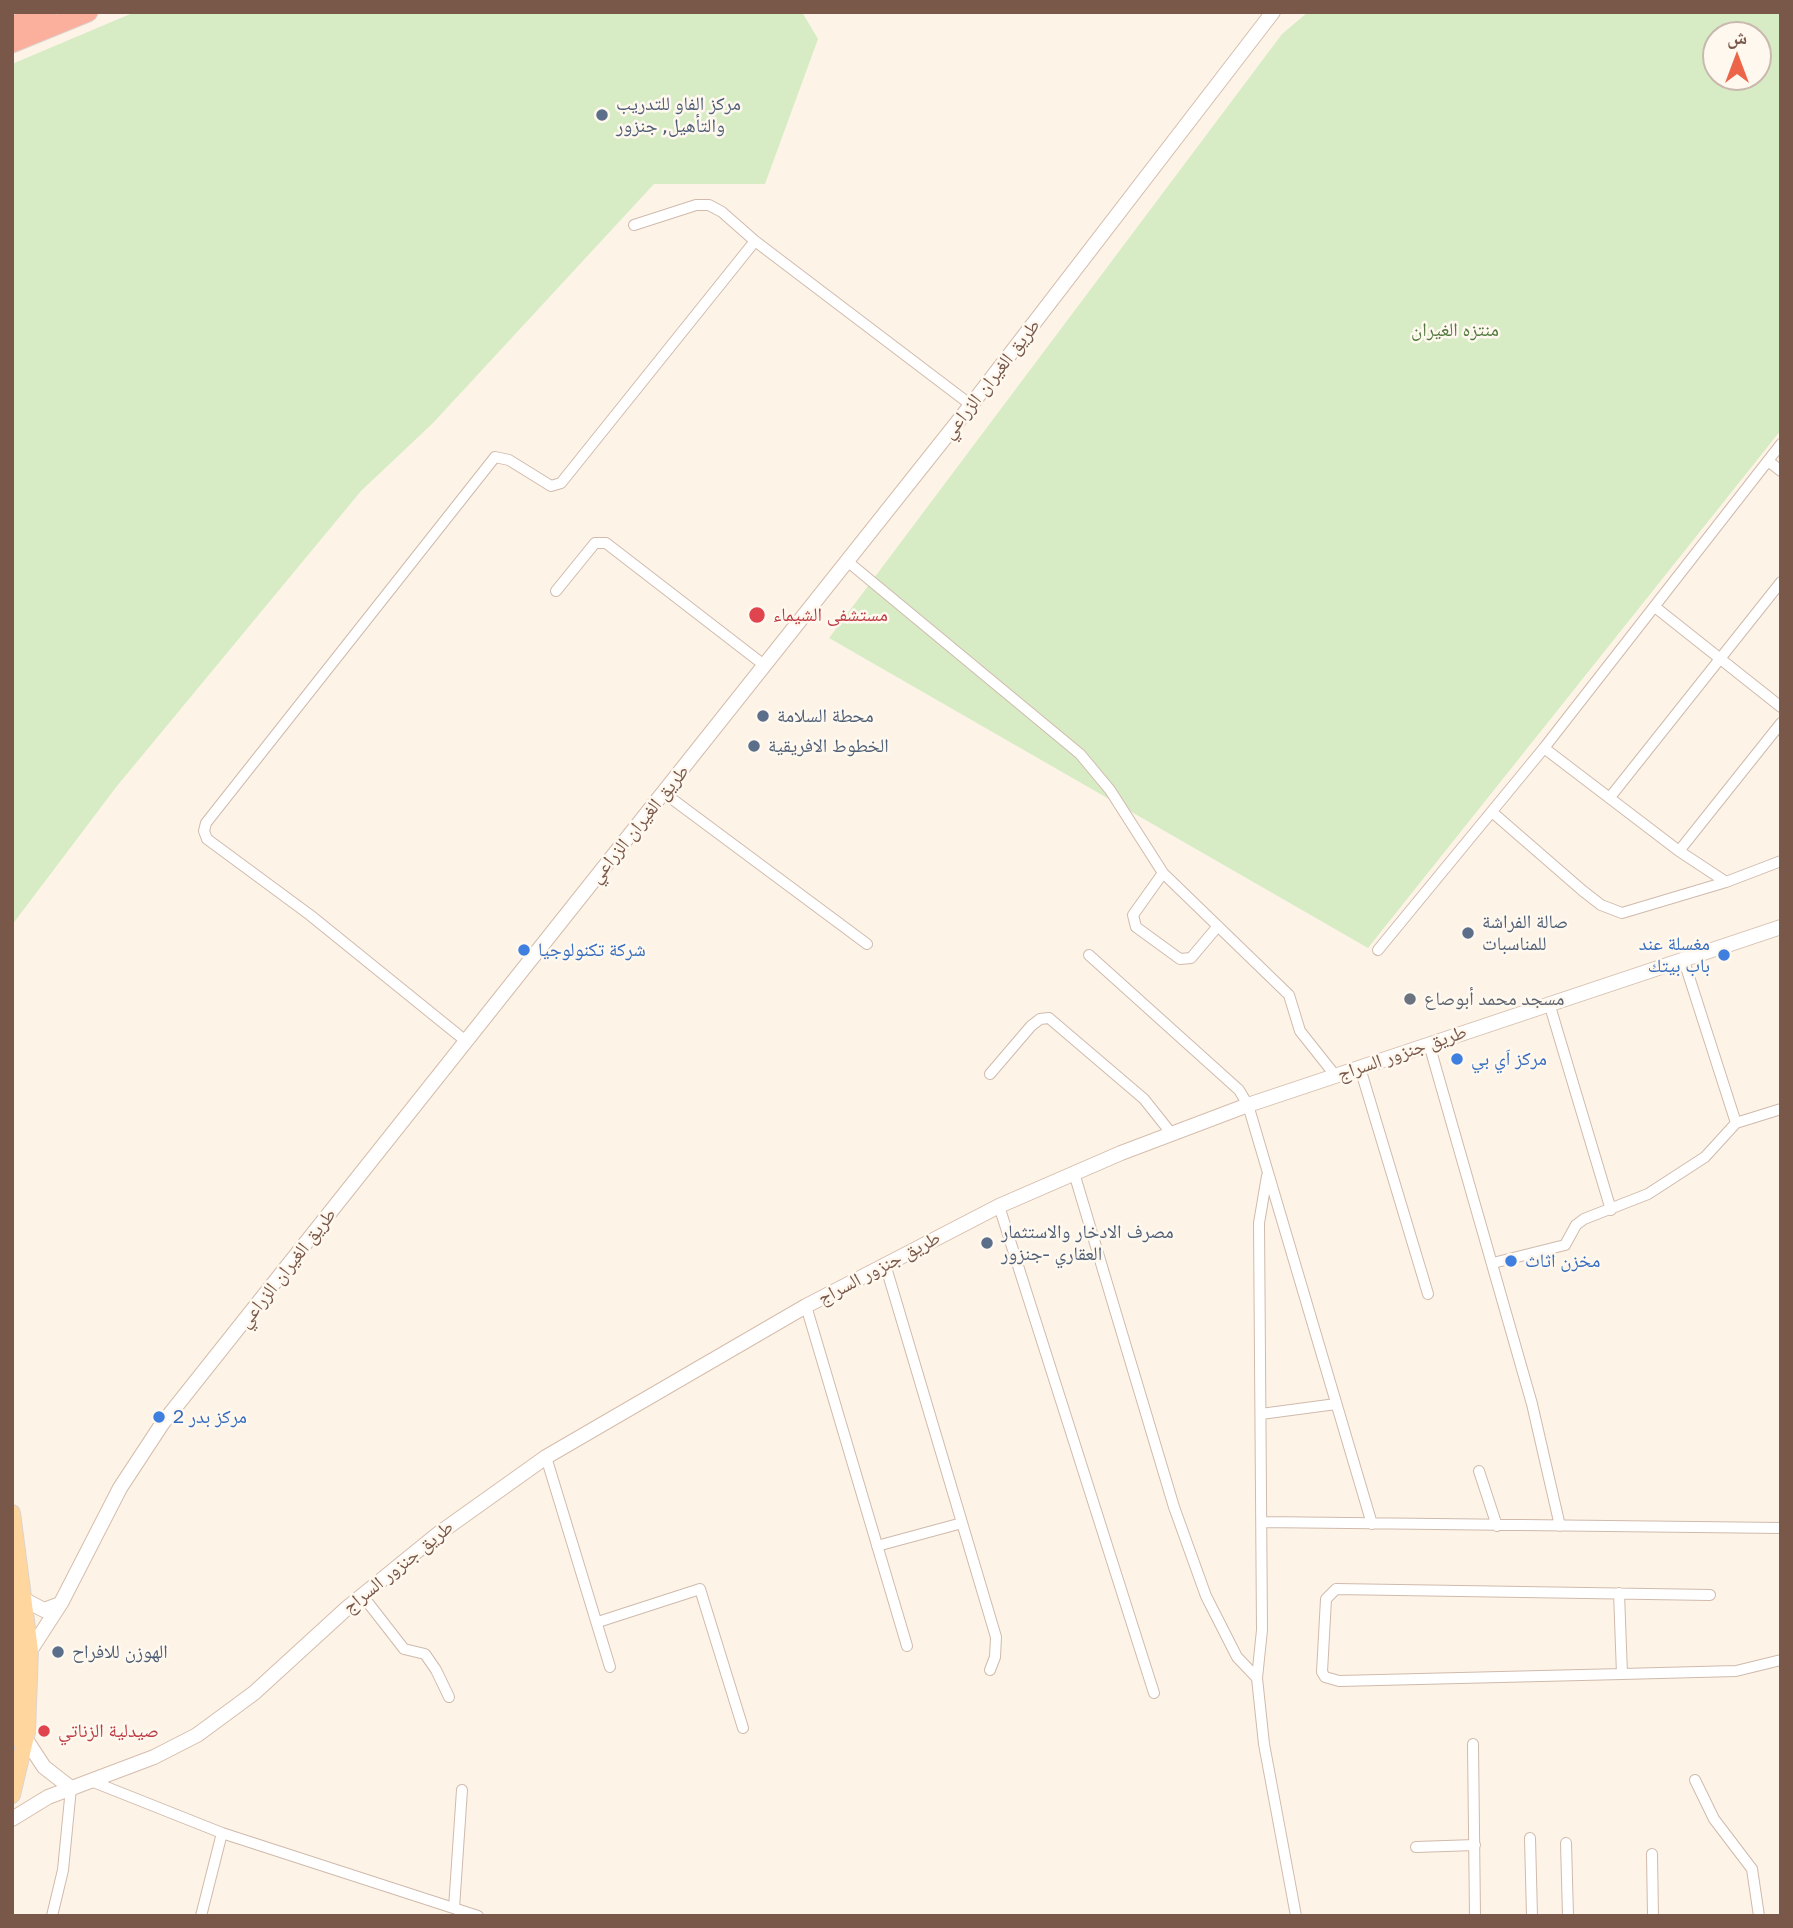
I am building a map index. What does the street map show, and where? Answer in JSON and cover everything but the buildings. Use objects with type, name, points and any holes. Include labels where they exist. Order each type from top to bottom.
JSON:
[{"type":"highway","points":[[12,26],[47,12]]},
{"type":"highway","points":[[12,43],[88,12]]},
{"type":"main road","points":[[12,1513],[19,1600],[19,1738]]},
{"type":"main road","points":[[12,1795],[30,1651],[19,1600]]},
{"type":"street","name":"طريق الغيران الزراعي","points":[[30,1651],[61,1603],[102,1521],[162,1424],[971,405],[1269,14]]},
{"type":"street","points":[[634,225],[696,205],[709,205],[722,212],[755,241],[971,405]]},
{"type":"street","points":[[467,1042],[310,915],[207,839],[204,831],[206,823],[495,457],[509,460],[551,486],[561,483],[755,241]]},
{"type":"street","points":[[1378,950],[1544,748],[1781,444]]},
{"type":"street","points":[[1768,461],[1781,471]]},
{"type":"street","points":[[556,591],[595,543],[606,543],[764,665]]},
{"type":"street","points":[[847,561],[1080,754],[1110,790],[1163,873],[1289,995],[1300,1031],[1335,1075]]},
{"type":"street","points":[[1611,796],[1781,582]]},
{"type":"street","points":[[1655,607],[1721,656],[1781,707]]},
{"type":"street","points":[[1679,851],[1781,723]]},
{"type":"street","points":[[1544,748],[1611,796],[1679,851],[1726,882]]},
{"type":"street","points":[[664,793],[867,944]]},
{"type":"street","points":[[1492,812],[1583,891],[1611,910],[1622,913],[1726,882],[1781,861]]},
{"type":"street","points":[[1163,873],[1133,915],[1136,927],[1180,959],[1191,958],[1219,926]]},
{"type":"street","name":"طريق جنزور السراج","points":[[12,1819],[37,1802],[176,1748],[198,1735],[254,1693],[362,1595],[463,1514],[546,1458],[806,1306],[999,1206],[1171,1133],[1248,1105],[1781,927]]},
{"type":"street","points":[[1089,956],[1239,1090],[1248,1105],[1372,1524]]},
{"type":"street","points":[[1684,961],[1736,1123]]},
{"type":"street","points":[[1549,1003],[1611,1210]]},
{"type":"street","points":[[990,1074],[1031,1026],[1040,1019],[1049,1018],[1144,1099],[1171,1133]]},
{"type":"street","points":[[1429,1044],[1532,1404],[1560,1526]]},
{"type":"street","points":[[1360,1068],[1428,1294]]},
{"type":"street","points":[[1493,1263],[1565,1245],[1576,1225],[1648,1194],[1705,1157],[1736,1123],[1781,1109]]},
{"type":"street","points":[[1074,1173],[1174,1507],[1206,1596],[1237,1657],[1257,1678]]},
{"type":"street","points":[[1267,1176],[1258,1223],[1262,1630],[1257,1678],[1264,1744],[1296,1916]]},
{"type":"street","points":[[999,1206],[1154,1693]]},
{"type":"street","points":[[885,1264],[996,1637],[995,1657],[990,1670]]},
{"type":"street","points":[[806,1306],[907,1646]]},
{"type":"street","points":[[1261,1414],[1336,1404]]},
{"type":"street","points":[[546,1458],[610,1667]]},
{"type":"street","points":[[1479,1471],[1497,1526]]},
{"type":"street","points":[[1262,1522],[1781,1528]]},
{"type":"street","points":[[877,1546],[962,1523]]},
{"type":"street","points":[[598,1622],[700,1589],[743,1728]]},
{"type":"street","points":[[1710,1595],[1336,1589],[1325,1599],[1322,1672],[1325,1677],[1339,1681],[1622,1674],[1736,1671],[1781,1660]]},
{"type":"street","points":[[1619,1593],[1622,1674]]},
{"type":"street","points":[[362,1595],[404,1649],[425,1654],[449,1697]]},
{"type":"street","points":[[19,1600],[44,1610],[61,1603]]},
{"type":"street","points":[[19,1738],[44,1768],[71,1788],[63,1870],[52,1916]]},
{"type":"street","points":[[1474,1744],[1475,1916]]},
{"type":"street","points":[[1695,1780],[1714,1819],[1752,1869],[1759,1916]]},
{"type":"street","points":[[91,1781],[222,1833],[478,1916]]},
{"type":"street","points":[[454,1908],[462,1790]]},
{"type":"street","points":[[201,1916],[222,1833]]},
{"type":"street","points":[[1530,1838],[1532,1916]]},
{"type":"street","points":[[1566,1843],[1568,1916]]},
{"type":"street","points":[[1416,1847],[1475,1845]]},
{"type":"street","points":[[1652,1854],[1653,1916]]},
{"type":"green space","points":[[135,12],[802,12],[818,39],[765,184],[654,184],[433,423],[361,491],[117,786],[12,925],[12,64]]},
{"type":"green space","name":"منتزه الغيران","points":[[1308,12],[1781,12],[1781,430],[1368,948],[829,638],[1282,34]]},
{"type":"place","name":"مركز الفاو للتدريب والتأهيل, جنزور","points":[[602,115]]},
{"type":"place","name":"مستشفى الشيماء","points":[[757,615]]},
{"type":"place","name":"محطة السلامة","points":[[763,716]]},
{"type":"place","name":"الخطوط الافريقية","points":[[754,746]]},
{"type":"place","name":"صالة الفراشة للمناسبات","points":[[1468,933]]},
{"type":"place","name":"شركة تكنولوجيا","points":[[524,950]]},
{"type":"place","name":"مغسلة عند باب بيتك","points":[[1724,955]]},
{"type":"place","name":"مسجد محمد أبوصاع","points":[[1410,999]]},
{"type":"place","name":"مركز اَي بي","points":[[1457,1059]]},
{"type":"place","name":"مصرف الادخار والاستثمار العقاري -جنزور","points":[[987,1243]]},
{"type":"place","name":"مخزن اثاث","points":[[1511,1261]]},
{"type":"place","name":"مركز بدر 2","points":[[159,1417]]},
{"type":"place","name":"الهوزن للافراح","points":[[58,1652]]},
{"type":"place","name":"صيدلية الزناتي","points":[[44,1731]]}]
